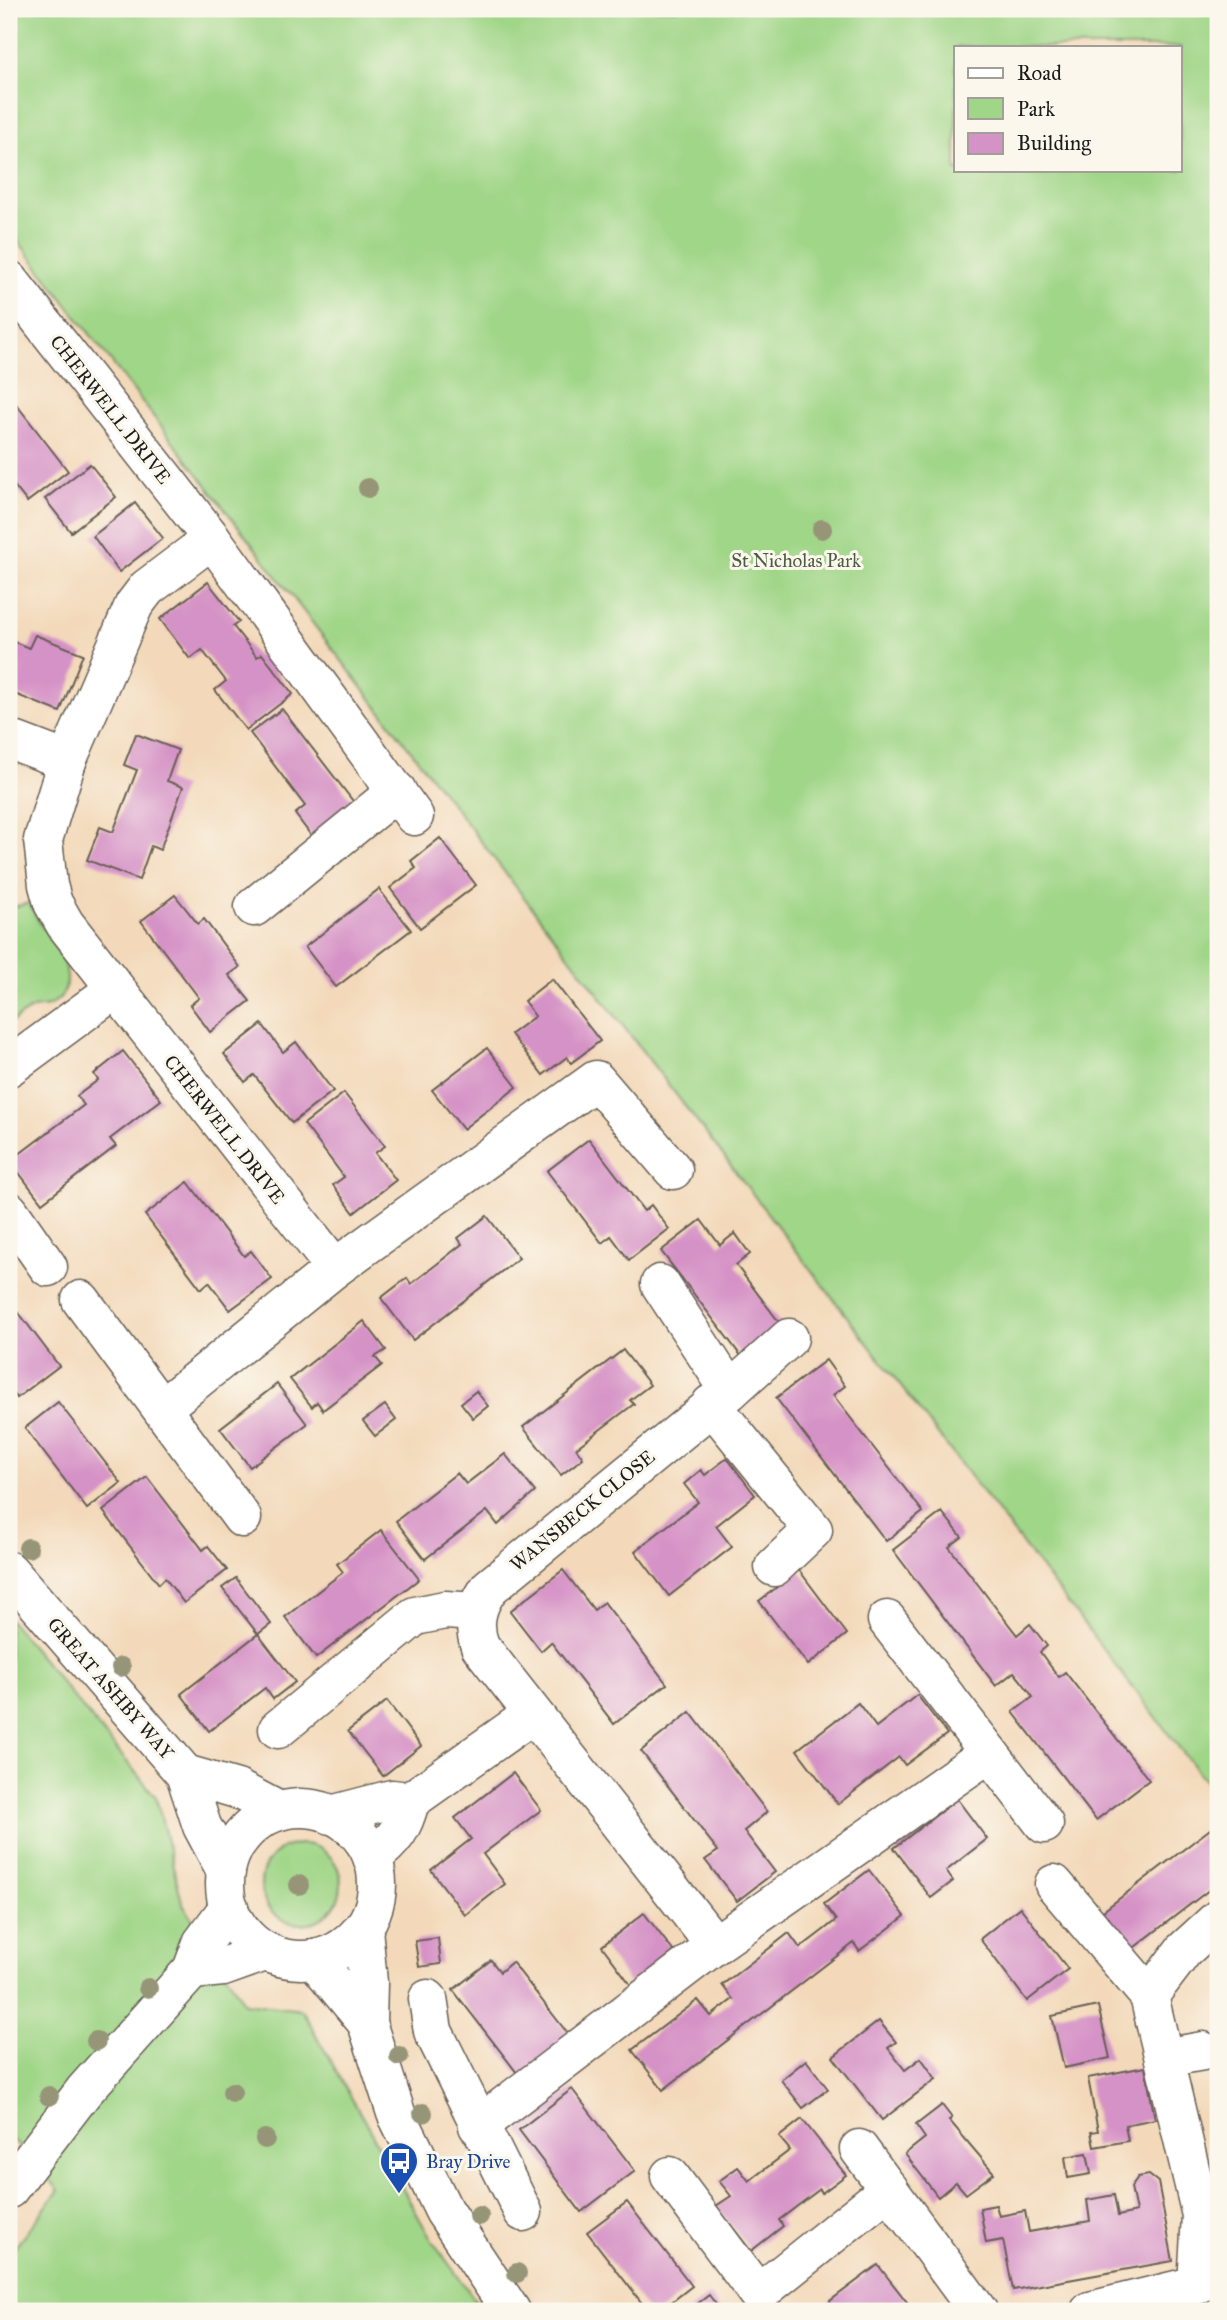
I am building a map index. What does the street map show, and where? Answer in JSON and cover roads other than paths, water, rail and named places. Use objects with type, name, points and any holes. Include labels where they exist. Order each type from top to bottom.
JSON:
[{"type":"street","name":"CHERWELL DRIVE","points":[[9,281],[212,539],[405,804],[254,907]]},
{"type":"street","name":"CHERWELL DRIVE","points":[[212,539],[147,588],[134,605],[67,761],[43,840],[48,884],[53,903],[65,924],[114,990],[335,1268]]},
{"type":"street","points":[[9,739],[67,761]]},
{"type":"street","points":[[9,1067],[114,990]]},
{"type":"street","points":[[162,1408],[335,1268],[596,1080],[673,1170]]},
{"type":"street","points":[[9,1211],[48,1267]]},
{"type":"street","points":[[660,1284],[720,1397],[813,1530],[774,1567]]},
{"type":"street","points":[[81,1300],[193,1448],[242,1518]]},
{"type":"street","name":"WANSBECK CLOSE","points":[[477,1612],[480,1601],[490,1587],[789,1338]]},
{"type":"street","name":"GREAT ASHBY WAY","points":[[9,1571],[185,1774],[227,1889]]},
{"type":"street","points":[[278,1729],[415,1616],[445,1610],[477,1612],[475,1625],[480,1646],[715,1945]]},
{"type":"street","points":[[887,1620],[1044,1824]]},
{"type":"street","points":[[372,1857],[390,1845],[405,1822],[410,1801],[533,1714]]},
{"type":"street","points":[[478,2126],[715,1945],[989,1753]]},
{"type":"street","name":"GREAT ASHBY WAY","points":[[185,1774],[237,1788],[279,1811]]},
{"type":"street","points":[[331,1815],[392,1799],[410,1801]]},
{"type":"street","points":[[14,2171],[192,1970],[227,1889],[232,1851],[244,1833],[260,1820],[279,1811],[314,1809],[331,1815],[355,1832],[372,1857],[376,1894],[372,1912],[363,1928],[333,1954],[297,1960],[265,1952],[249,1940],[237,1925],[227,1889]]},
{"type":"street","points":[[1054,1884],[1149,1996],[1209,2214],[1204,2298],[1090,2311]]},
{"type":"street","points":[[1149,1996],[1184,1950],[1218,1919]]},
{"type":"street","points":[[363,1928],[368,1983],[367,2023],[396,2113],[444,2211],[511,2311]]},
{"type":"street","points":[[192,1970],[223,1967],[265,1952]]},
{"type":"street","points":[[314,1959],[367,2023]]},
{"type":"street","points":[[428,1998],[433,2031],[523,2213]]},
{"type":"street","points":[[1164,2058],[1203,2050]]},
{"type":"street","points":[[859,2149],[978,2311]]},
{"type":"street","points":[[670,2176],[758,2294],[889,2189]]},
{"type":"place","name":"Bray Drive","points":[[399,2195]]},
{"type":"park label","name":"St Nicholas Park","points":[[796,560]]}]
